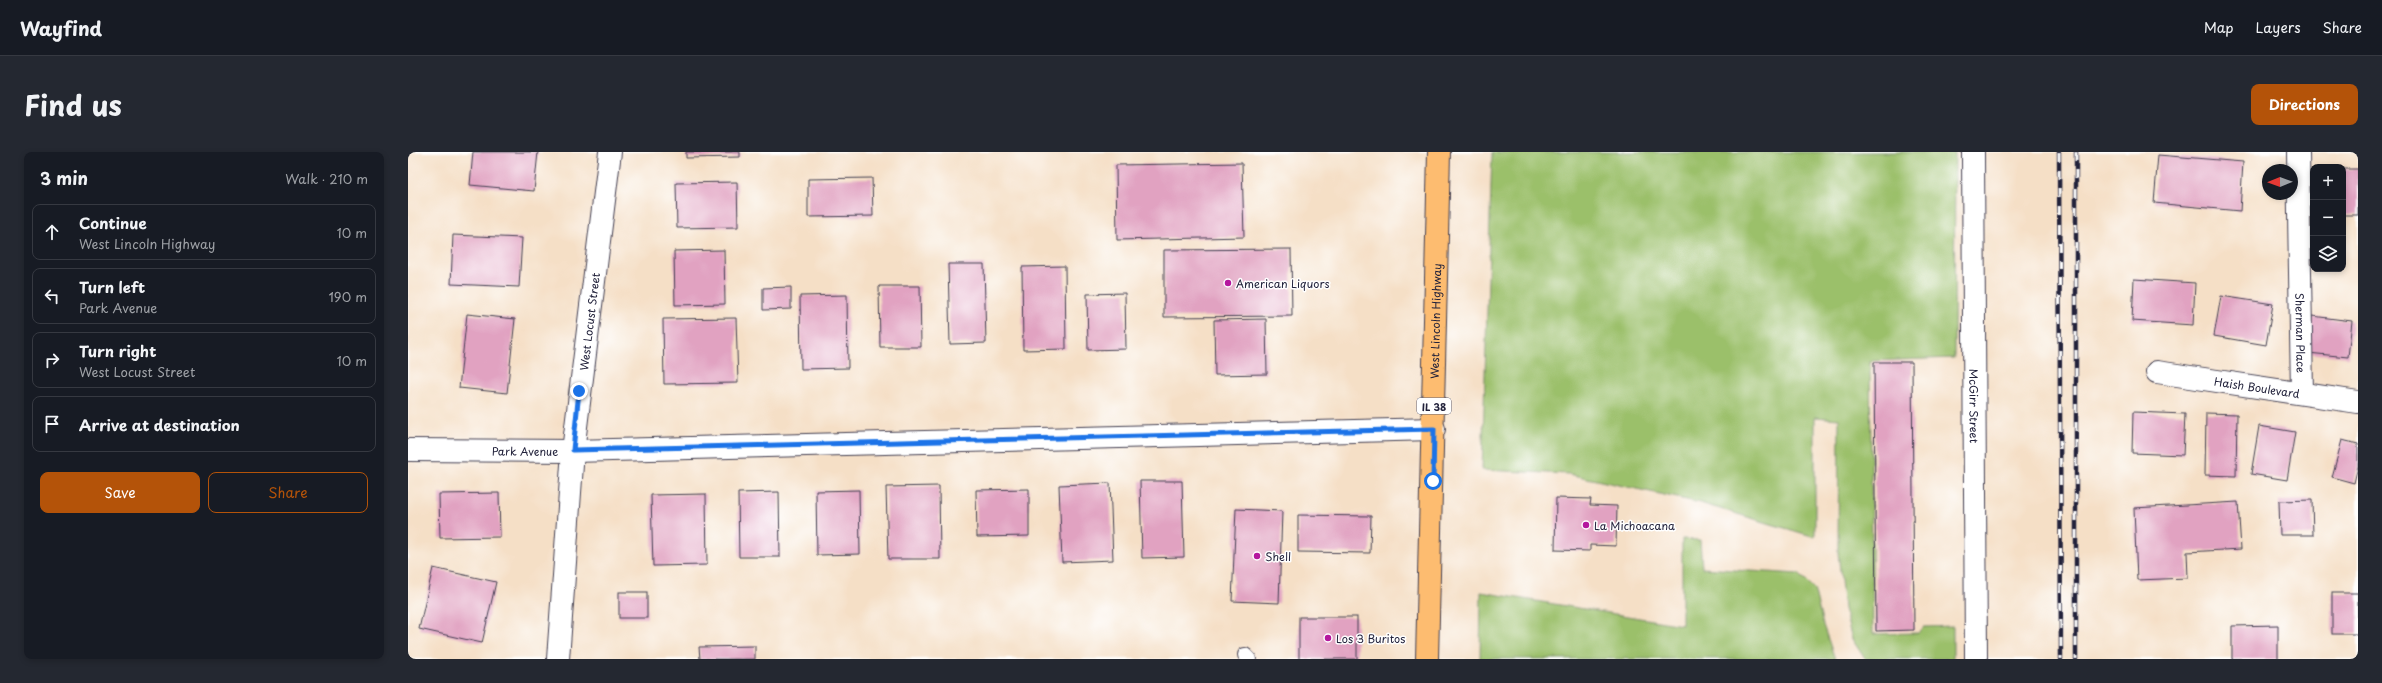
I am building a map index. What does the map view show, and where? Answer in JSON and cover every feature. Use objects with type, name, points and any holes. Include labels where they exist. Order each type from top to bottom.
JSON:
[{"type":"main road","name":"West Lincoln Highway","points":[[1427,659],[1434,429],[1439,152]]},
{"type":"street","name":"West Locust Street","points":[[558,659],[573,450],[610,152]]},
{"type":"street","name":"McGirr Street","points":[[1973,152],[1976,659]]},
{"type":"street","name":"Sherman Place","points":[[2298,152],[2302,393]]},
{"type":"street","name":"Haish Boulevard","points":[[2156,372],[2358,402]]},
{"type":"street","name":"Park Avenue","points":[[408,450],[573,450],[1434,429]]},
{"type":"green space","points":[[1492,152],[1955,152],[1954,358],[1870,361],[1873,634],[1918,633],[1924,627],[1953,626],[1953,659],[1865,659],[1852,639],[1844,609],[1838,552],[1839,419],[1815,417],[1815,537],[1700,503],[1569,474],[1482,470]]},
{"type":"green space","points":[[1682,539],[1700,540],[1702,568],[1799,574],[1814,589],[1823,625],[1835,659],[1480,659],[1481,592],[1682,625]]},
{"type":"building","points":[[473,152],[538,152],[534,191],[470,185]]},
{"type":"building","points":[[686,152],[740,152],[740,157],[686,158]]},
{"type":"building","points":[[2158,155],[2243,162],[2240,211],[2154,203]]},
{"type":"building","points":[[1242,163],[1244,237],[1117,240],[1116,165]]},
{"type":"building","points":[[2346,169],[2358,169],[2358,215],[2346,215]]},
{"type":"building","points":[[872,178],[873,216],[808,217],[808,179]]},
{"type":"building","points":[[737,182],[738,227],[677,228],[676,183]]},
{"type":"building","points":[[453,235],[522,238],[519,287],[451,284]]},
{"type":"building","name":"American Liquors","points":[[1291,249],[1292,316],[1164,317],[1164,250]]},
{"type":"building","points":[[724,250],[725,304],[675,305],[674,251]]},
{"type":"building","points":[[948,264],[984,264],[986,343],[950,344]]},
{"type":"building","points":[[1065,266],[1066,349],[1023,350],[1022,267]]},
{"type":"building","points":[[2134,279],[2195,283],[2193,325],[2132,321]]},
{"type":"building","points":[[879,286],[920,286],[921,347],[880,347]]},
{"type":"building","points":[[791,287],[791,309],[763,310],[763,288]]},
{"type":"building","points":[[1125,293],[1126,349],[1088,350],[1087,294]]},
{"type":"building","points":[[847,295],[848,368],[801,369],[800,296]]},
{"type":"building","points":[[2221,296],[2273,304],[2266,345],[2214,336]]},
{"type":"building","points":[[467,314],[515,319],[507,393],[459,388]]},
{"type":"building","points":[[2312,316],[2352,321],[2348,357],[2308,353]]},
{"type":"building","points":[[736,318],[738,383],[664,384],[663,319]]},
{"type":"building","points":[[1266,319],[1267,374],[1215,375],[1214,320]]},
{"type":"building","points":[[1874,362],[1912,362],[1914,630],[1876,631]]},
{"type":"building","points":[[2133,412],[2185,414],[2183,455],[2132,453]]},
{"type":"building","points":[[2206,413],[2237,414],[2236,476],[2205,475]]},
{"type":"building","points":[[2259,426],[2295,432],[2287,480],[2251,474]]},
{"type":"building","points":[[2342,440],[2358,444],[2358,466],[2354,483],[2332,477]]},
{"type":"building","points":[[1140,481],[1182,481],[1184,557],[1142,558]]},
{"type":"building","points":[[1110,483],[1113,560],[1062,562],[1059,485]]},
{"type":"building","points":[[939,486],[940,559],[888,559],[886,487]]},
{"type":"building","points":[[1029,489],[1029,536],[977,537],[976,490]]},
{"type":"building","points":[[859,490],[860,554],[817,555],[816,491]]},
{"type":"building","points":[[779,492],[780,557],[739,557],[738,493]]},
{"type":"building","points":[[499,493],[500,537],[440,538],[439,494]]},
{"type":"building","points":[[706,494],[707,565],[653,566],[651,495]]},
{"type":"building","name":"La Michoacana","points":[[1556,498],[1591,499],[1590,505],[1617,506],[1616,546],[1590,545],[1590,551],[1555,550]]},
{"type":"building","points":[[2312,500],[2313,535],[2280,535],[2279,501]]},
{"type":"building","points":[[2238,502],[2241,549],[2187,552],[2188,578],[2137,580],[2134,508]]},
{"type":"building","name":"Shell","points":[[1236,509],[1282,511],[1279,603],[1232,601]]},
{"type":"building","name":"Shell","points":[[1298,515],[1371,516],[1370,553],[1298,552]]},
{"type":"building","points":[[433,568],[496,582],[482,643],[419,629]]},
{"type":"building","points":[[619,592],[647,592],[647,618],[619,618]]},
{"type":"building","points":[[2332,593],[2358,593],[2358,634],[2332,634]]},
{"type":"building","name":"Los 3 Buritos","points":[[1299,617],[1357,617],[1357,659],[1299,659]]},
{"type":"building","points":[[2278,625],[2278,659],[2232,659],[2232,626]]},
{"type":"building","points":[[755,646],[755,659],[700,659],[699,647]]},
{"type":"railway","points":[[2059,152],[2061,659]]},
{"type":"railway","points":[[2076,152],[2076,659]]},
{"type":"place","name":"American Liquors","points":[[1228,283]]},
{"type":"place","name":"La Michoacana","points":[[1586,525]]},
{"type":"place","name":"Shell","points":[[1257,556]]},
{"type":"place","name":"Los 3 Buritos","points":[[1328,638]]},
{"type":"route","points":[[579,391],[573,450],[1434,429],[1433,481]]}]
